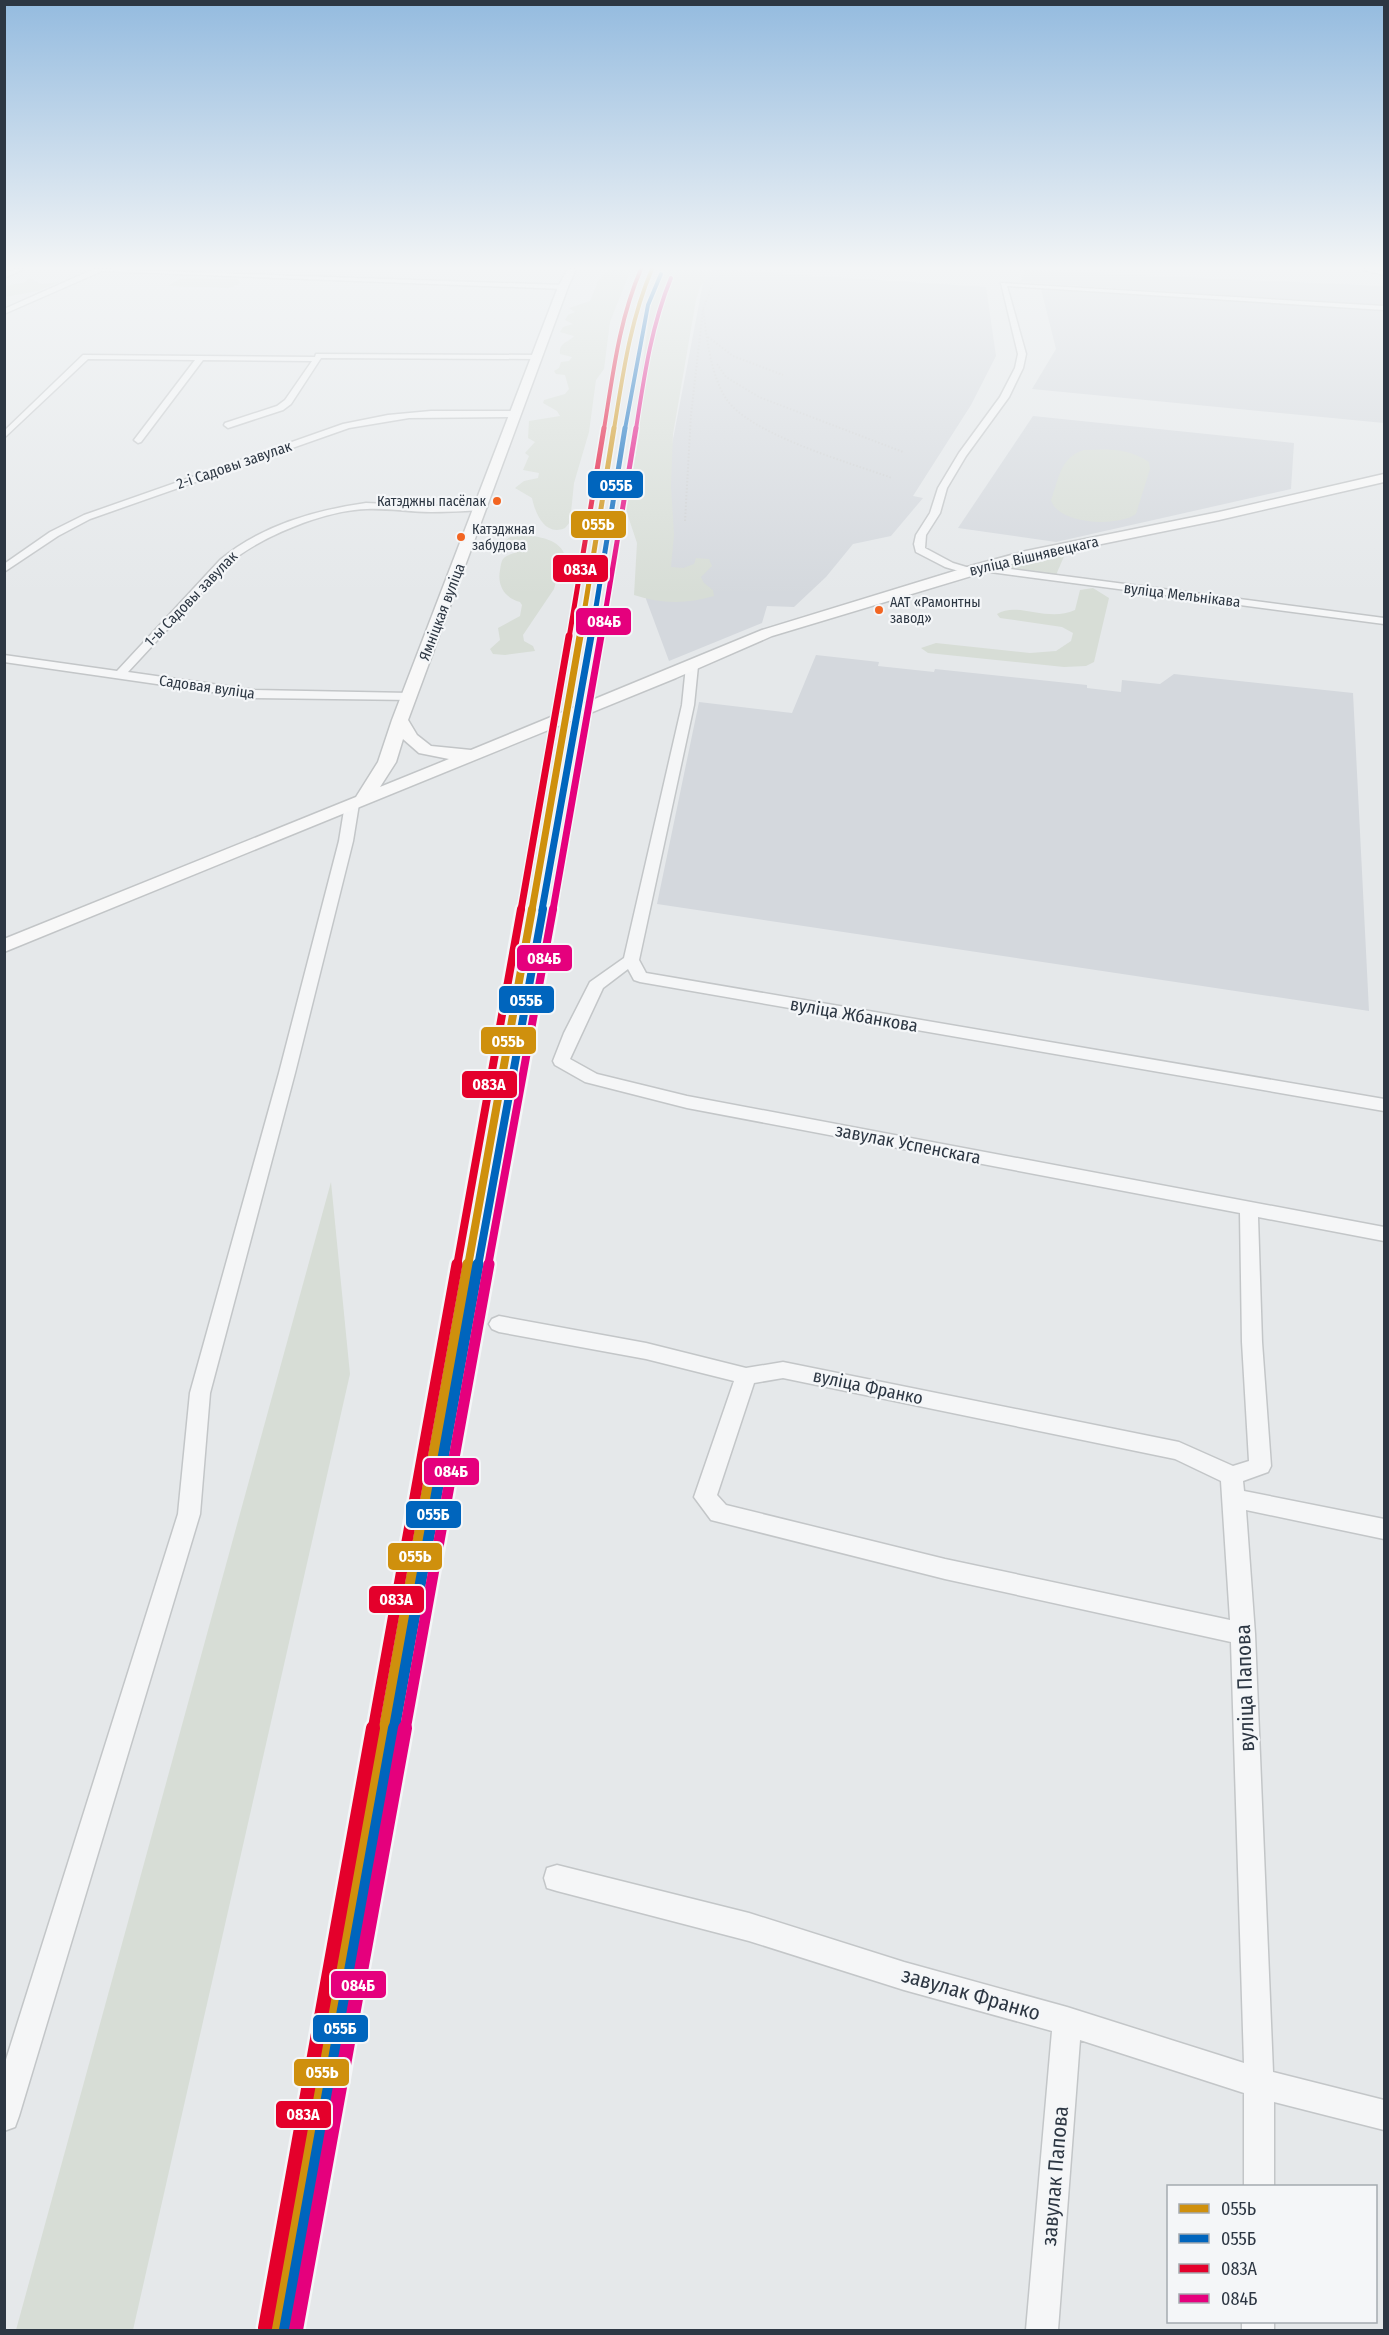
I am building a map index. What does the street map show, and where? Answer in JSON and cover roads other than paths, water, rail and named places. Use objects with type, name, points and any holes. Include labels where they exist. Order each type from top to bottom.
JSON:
[{"type":"main road","name":"Ямніцкая вуліца","points":[[358,801],[387,762],[400,720],[529,378]]},
{"type":"main road","name":"вуліца Вішнявецкага","points":[[4,946],[692,666],[767,633],[1026,555],[1219,516],[1384,478]]},
{"type":"main road","points":[[400,720],[409,738],[433,752],[438,765],[426,774],[409,776],[394,774],[388,770],[387,762],[402,753],[433,752],[479,752]]},
{"type":"street","points":[[4,436],[64,378]]},
{"type":"street","points":[[138,440],[186,378]]},
{"type":"street","points":[[228,426],[280,408],[288,402],[304,378]]},
{"type":"street","name":"вуліца Мельнікава","points":[[1015,378],[955,467],[936,500],[937,511],[920,534],[918,542],[920,550],[949,565],[974,570],[1384,621]]},
{"type":"street","name":"2-і Садовы завулак","points":[[4,569],[54,534],[87,517],[346,426],[411,415],[516,414]]},
{"type":"street","name":"1-ы Садовы завулак","points":[[119,675],[224,562],[238,550],[262,537],[322,513],[359,506],[432,509],[482,507]]},
{"type":"street","name":"Садовая вуліца","points":[[4,658],[254,694],[410,697]]},
{"type":"street","points":[[631,960],[688,705],[692,666]]},
{"type":"street","points":[[4,2116],[189,1514],[200,1393],[358,801]]},
{"type":"street","name":"вуліца Жбанкова","points":[[631,960],[640,977],[1384,1105]]},
{"type":"street","name":"завулак Успенскага","points":[[631,960],[596,985],[561,1061],[591,1078],[687,1102],[1384,1234]]},
{"type":"street","points":[[1233,1487],[1260,1466],[1252,1342],[1249,1209]]},
{"type":"street","name":"вуліца Франко","points":[[499,1324],[646,1351],[746,1376],[783,1370],[1179,1451],[1233,1487],[1384,1529]]},
{"type":"street","points":[[746,1376],[705,1497],[719,1514],[945,1569],[1243,1634]]},
{"type":"street","name":"вуліца Папова","points":[[1233,1487],[1243,1634],[1259,2083],[1259,2185]]},
{"type":"street","name":"завулак Франко","points":[[557,1878],[749,1927],[904,1976],[1067,2021],[1259,2083],[1384,2115]]},
{"type":"street","name":"завулак Папова","points":[[1042,2331],[1067,2021]]},
{"type":"railway","points":[[685,521],[695,378]]},
{"type":"railway","points":[[716,378],[725,397],[737,410],[755,423],[801,446],[892,478]]},
{"type":"railway","points":[[728,378],[759,397],[903,452]]},
{"type":"place","name":"Катэджны пасёлак","points":[[497,501]]},
{"type":"place","name":"Катэджная забудова","points":[[461,537]]},
{"type":"place","name":"ААТ «Рамонтны завод»","points":[[879,610]]}]
